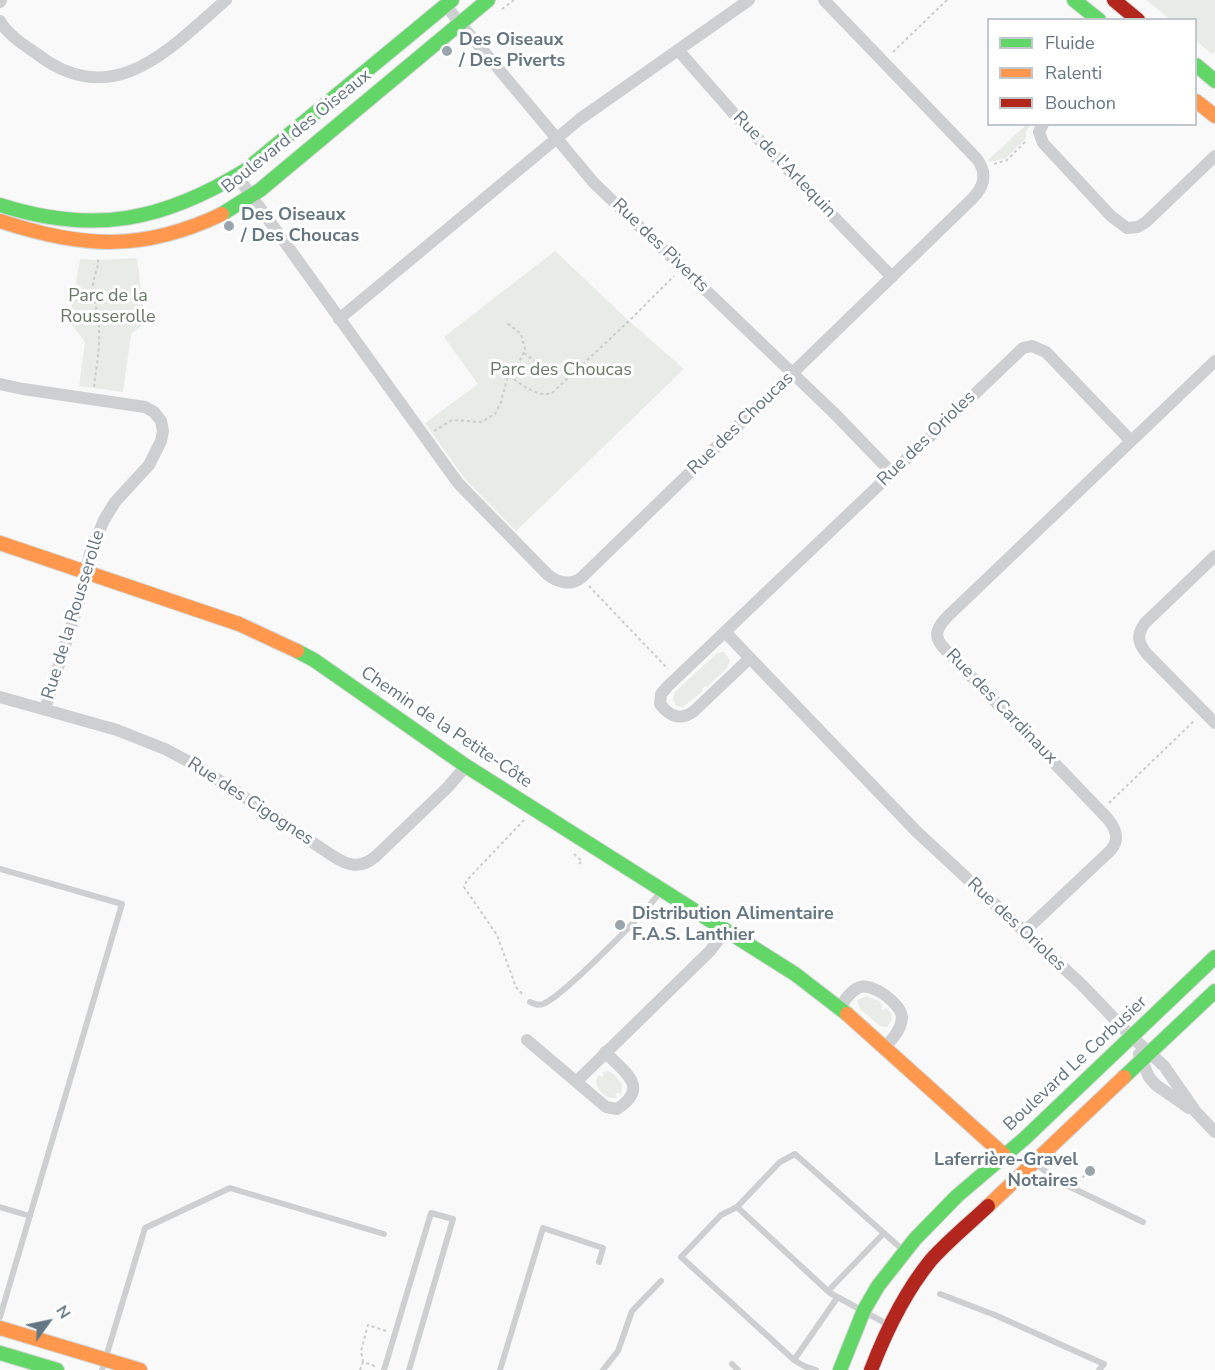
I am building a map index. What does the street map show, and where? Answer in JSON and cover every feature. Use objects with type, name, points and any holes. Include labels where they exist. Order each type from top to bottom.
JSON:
[{"type":"street","points":[[0,21],[21,42],[54,66],[80,75],[105,76],[130,72],[148,64],[226,0]]},
{"type":"street","name":"Boulevard des Oiseaux","points":[[0,221],[23,230],[67,240],[100,243],[131,242],[163,237],[217,217],[250,196],[488,0]]},
{"type":"street","points":[[339,319],[595,108],[749,0]]},
{"type":"street","name":"Rue des Choucas","points":[[237,176],[458,483],[548,575],[565,583],[574,582],[581,578],[977,194],[984,180],[978,159],[824,0]]},
{"type":"street","points":[[1074,0],[1096,18]]},
{"type":"street","points":[[1114,0],[1136,18]]},
{"type":"street","name":"Boulevard des Oiseaux","points":[[0,205],[36,216],[69,220],[123,219],[158,213],[205,195],[237,176],[448,3]]},
{"type":"street","name":"Rue des Piverts","points":[[448,3],[459,23],[594,183],[849,428],[892,473]]},
{"type":"street","name":"Rue de l'Arlequin","points":[[678,50],[724,103],[892,277]]},
{"type":"street","points":[[1197,66],[1212,75]]},
{"type":"street","points":[[1197,102],[1215,116]]},
{"type":"street","points":[[1041,126],[1039,132],[1042,143],[1111,216],[1127,228],[1135,228],[1146,222],[1215,156]]},
{"type":"street","name":"Rue des Orioles","points":[[750,658],[685,717],[674,716],[663,707],[659,700],[663,691],[1019,351],[1032,346],[1042,349],[1052,357],[1131,441]]},
{"type":"street","name":"Rue des Cardinaux","points":[[1024,932],[1111,850],[1116,842],[1116,832],[1108,819],[942,646],[936,633],[949,615],[1215,361]]},
{"type":"street","name":"Rue de la Rousserolle","points":[[0,384],[145,407],[154,412],[161,422],[163,431],[158,448],[149,465],[115,502],[107,514],[90,553],[82,589],[45,709]]},
{"type":"street","name":"Chemin de la Petite-Côte","points":[[0,543],[207,612],[284,643],[326,668],[466,766],[795,974],[840,1007],[886,1046],[1004,1155]]},
{"type":"street","points":[[1215,556],[1145,623],[1138,638],[1147,654],[1215,723]]},
{"type":"street","name":"Rue des Orioles","points":[[725,632],[908,824],[1081,984],[1132,1037],[1145,1056],[1170,1073],[1196,1112],[1215,1132]]},
{"type":"street","name":"Rue des Cigognes","points":[[0,697],[129,733],[175,753],[344,863],[355,866],[367,862],[381,851],[447,788],[466,766]]},
{"type":"street","points":[[577,1081],[715,946],[726,930]]},
{"type":"street","name":"Boulevard Le Corbusier","points":[[840,1370],[863,1311],[885,1275],[904,1251],[936,1218],[1024,1139],[1215,957]]},
{"type":"street","points":[[840,1007],[853,991],[861,987],[872,988],[886,996],[901,1012],[902,1018],[897,1034],[886,1046]]},
{"type":"street","points":[[871,1370],[889,1325],[912,1284],[933,1258],[1215,991]]},
{"type":"street","points":[[527,1040],[610,1109],[617,1109],[634,1093],[633,1082],[605,1052]]},
{"type":"street","name":"Rue des Orioles","points":[[1145,1056],[1149,1077],[1156,1085],[1196,1112]]},
{"type":"street","points":[[0,1328],[103,1365],[140,1370]]},
{"type":"street","points":[[0,1353],[33,1366],[57,1370]]},
{"type":"lane","points":[[0,869],[122,904],[0,1317]]},
{"type":"lane","points":[[530,1002],[540,1005],[550,1000],[606,950],[662,890]]},
{"type":"lane","points":[[538,997],[540,1005]]},
{"type":"lane","points":[[816,1370],[794,1360],[681,1257],[722,1215],[737,1207],[780,1162],[795,1154],[904,1251]]},
{"type":"lane","points":[[1034,1162],[1060,1182],[1143,1222]]},
{"type":"lane","points":[[103,1365],[145,1228],[230,1188],[384,1233]]},
{"type":"lane","points":[[0,1207],[30,1216]]},
{"type":"lane","points":[[737,1207],[837,1298],[889,1325]]},
{"type":"lane","points":[[381,1368],[431,1213],[453,1219],[409,1370]]},
{"type":"lane","points":[[500,1370],[543,1228],[603,1248],[598,1262]]},
{"type":"lane","points":[[828,1291],[884,1233]]},
{"type":"lane","points":[[603,1370],[618,1351],[632,1311],[660,1281]]},
{"type":"lane","points":[[0,1291],[7,1293]]},
{"type":"lane","points":[[940,1294],[995,1315],[1104,1364],[1100,1370]]},
{"type":"lane","points":[[794,1360],[837,1298]]},
{"type":"lane","points":[[732,1364],[738,1370]]},
{"type":"path","points":[[890,56],[947,0]]},
{"type":"path","points":[[991,165],[1007,160],[1027,140]]},
{"type":"path","points":[[94,389],[100,332],[93,296],[96,287],[94,280],[99,268],[98,257]]},
{"type":"path","points":[[509,376],[534,392],[552,393],[676,274]]},
{"type":"path","points":[[431,432],[452,420],[478,422],[490,418],[499,407],[509,376],[524,353],[524,341],[521,334],[506,322]]},
{"type":"path","points":[[524,353],[536,362]]},
{"type":"path","points":[[588,585],[670,671]]},
{"type":"path","points":[[1107,805],[1197,718]]},
{"type":"path","points":[[530,1002],[516,987],[501,943],[464,887],[467,880],[534,809]]},
{"type":"path","points":[[574,854],[582,861],[579,864]]},
{"type":"path","points":[[1077,1183],[1087,1173]]},
{"type":"path","points":[[360,1370],[363,1362],[361,1351],[368,1325],[377,1328]]},
{"type":"path","points":[[363,1362],[381,1368]]},
{"type":"green space","points":[[1146,0],[1215,0],[1215,51],[1212,54],[1197,42],[1197,18],[1169,18]]},
{"type":"green space","points":[[1025,126],[1030,126],[1026,131],[1026,138],[1006,158],[990,162],[988,160]]},
{"type":"green space","name":"Parc des Choucas","points":[[555,251],[684,369],[516,531],[464,478],[425,423],[478,384],[444,337]]},
{"type":"green space","name":"Parc de la Rousserolle","points":[[137,258],[145,323],[131,334],[123,392],[79,386],[85,342],[69,321],[80,259]]},
{"type":"green space","points":[[724,652],[730,660],[727,668],[683,707],[676,706],[673,699],[675,692],[717,653]]},
{"type":"green space","points":[[866,996],[879,1001],[883,1006],[881,1009],[886,1008],[891,1013],[892,1019],[887,1027],[880,1026],[860,1009],[857,1000]]},
{"type":"green space","points":[[608,1071],[614,1074],[622,1084],[621,1095],[618,1092],[615,1094],[618,1097],[606,1096],[597,1086],[596,1080],[599,1075],[602,1077],[604,1075],[602,1072]]},
{"type":"traffic: fast","points":[[0,205],[34,214],[97,221],[127,218],[186,201],[246,170],[452,0]]},
{"type":"traffic: fast","points":[[222,214],[260,190],[488,0]]},
{"type":"traffic: fast","points":[[1074,0],[1096,18]]},
{"type":"traffic: fast","points":[[1197,66],[1215,81]]},
{"type":"traffic: fast","points":[[297,651],[314,660],[466,766],[795,974],[847,1014]]},
{"type":"traffic: fast","points":[[840,1370],[864,1310],[878,1286],[915,1239],[957,1196],[1024,1139],[1215,957]]},
{"type":"traffic: fast","points":[[1124,1077],[1215,991]]},
{"type":"traffic: fast","points":[[0,1353],[57,1370]]},
{"type":"traffic: slow","points":[[1197,102],[1215,116]]},
{"type":"traffic: slow","points":[[0,221],[58,237],[112,242],[165,235],[222,214]]},
{"type":"traffic: slow","points":[[0,543],[239,624],[297,651]]},
{"type":"traffic: slow","points":[[847,1014],[1004,1155]]},
{"type":"traffic: slow","points":[[988,1206],[1124,1077]]},
{"type":"traffic: slow","points":[[0,1328],[140,1370]]},
{"type":"traffic: jam","points":[[1114,0],[1136,18]]},
{"type":"traffic: jam","points":[[871,1370],[896,1313],[921,1273],[944,1246],[988,1206]]},
{"type":"place","name":"Des Oiseaux / Des Piverts","points":[[447,51]]},
{"type":"place","name":"Des Oiseaux / Des Choucas","points":[[229,226]]},
{"type":"place","name":"Distribution Alimentaire F.A.S. Lanthier","points":[[620,925]]},
{"type":"place","name":"Laferrière-Gravel Notaires","points":[[1090,1171]]}]
